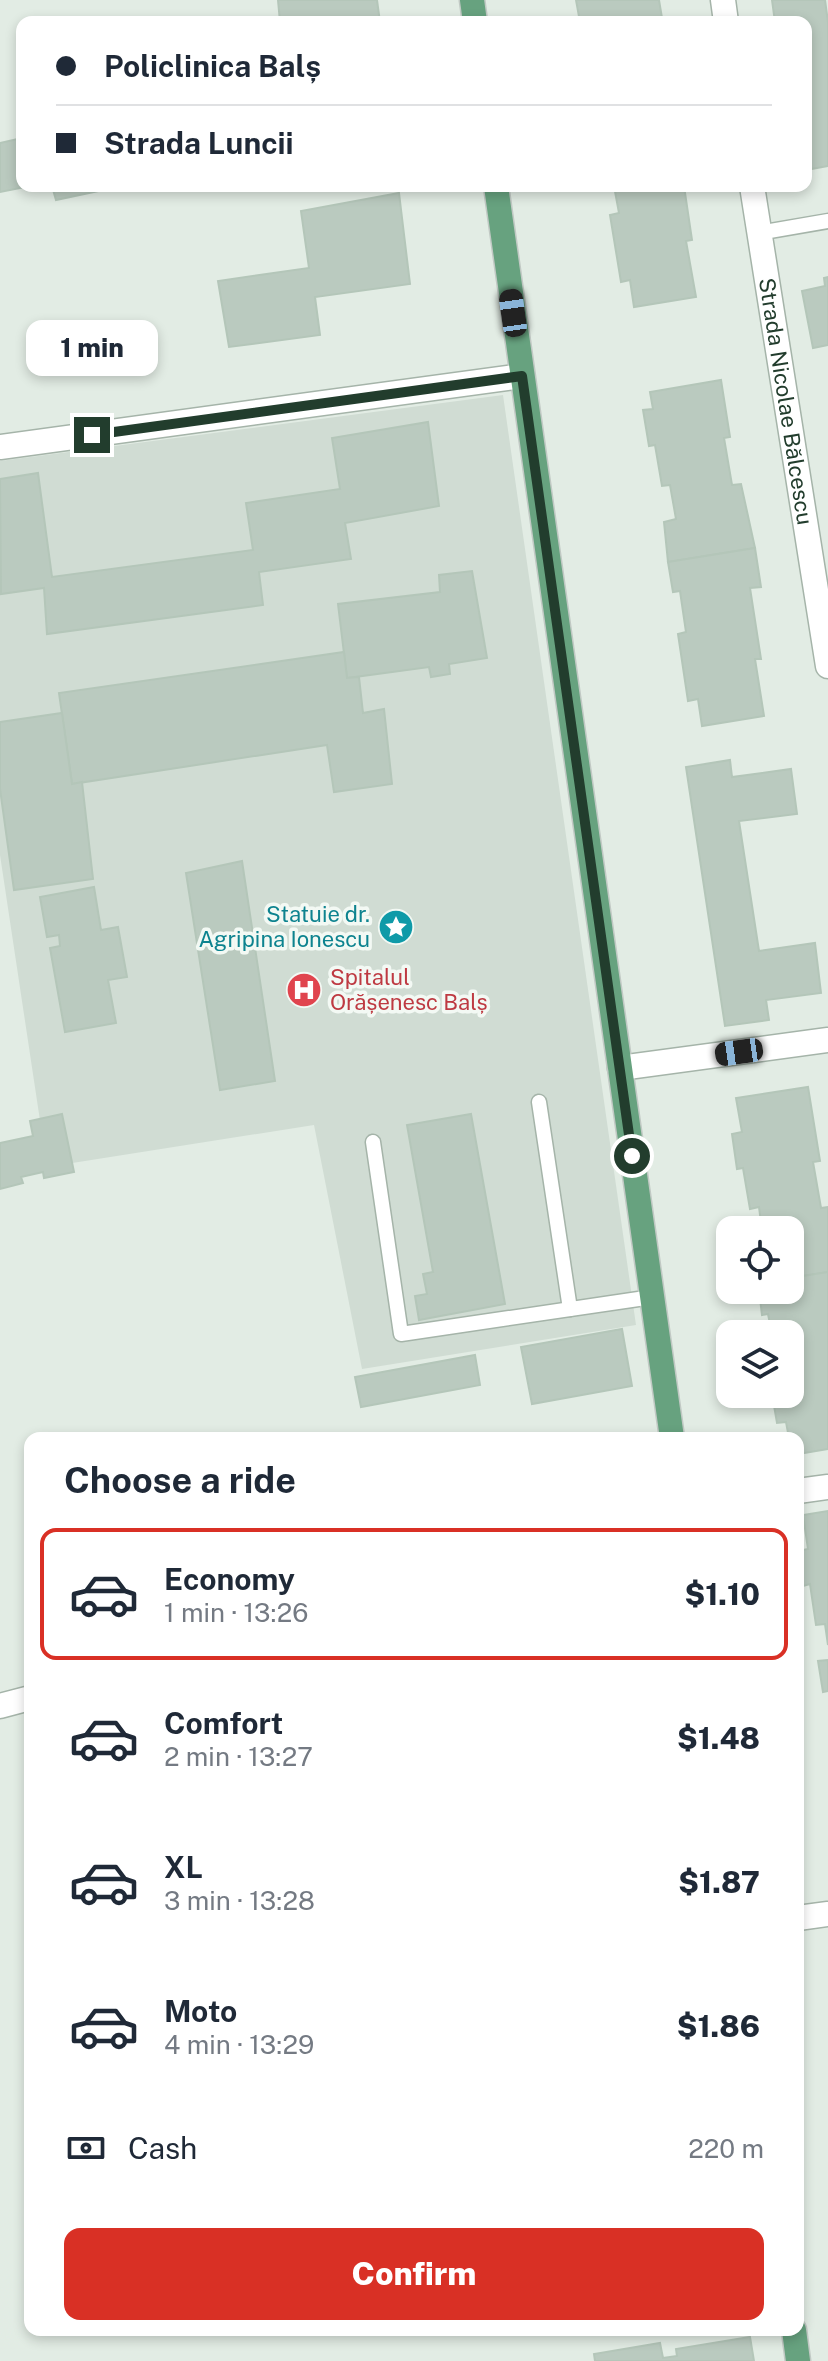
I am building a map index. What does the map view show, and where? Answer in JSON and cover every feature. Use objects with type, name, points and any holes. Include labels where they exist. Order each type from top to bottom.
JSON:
[{"type":"main road","points":[[497,192],[671,1432]]},
{"type":"main road","points":[[795,2336],[798,2361]]},
{"type":"street","name":"Strada Nicolae Bălcescu","points":[[753,192],[822,585],[828,666]]},
{"type":"street","points":[[0,447],[522,376]]},
{"type":"street","points":[[620,1068],[828,1040]]},
{"type":"street","points":[[804,1490],[828,1487]]},
{"type":"street","points":[[0,1706],[24,1700]]},
{"type":"street","points":[[804,1917],[828,1914]]},
{"type":"lane","points":[[759,233],[828,221]]},
{"type":"lane","points":[[539,1102],[570,1309]]},
{"type":"lane","points":[[373,1142],[401,1334],[652,1297]]},
{"type":"shaded area","name":"Spitalul Orășenesc Balș","points":[[503,395],[636,1325],[362,1369],[314,1125],[47,1167],[0,855],[0,461]]},
{"type":"building","points":[[278,0],[377,0],[379,16],[279,16]]},
{"type":"building","points":[[576,0],[659,0],[662,16],[579,16]]},
{"type":"building","points":[[772,0],[825,0],[828,22],[828,166],[812,169],[812,16],[774,16]]},
{"type":"building","points":[[16,139],[16,189],[0,192],[0,143]]},
{"type":"building","points":[[54,192],[94,192],[56,200]]},
{"type":"building","points":[[615,192],[685,192],[692,240],[686,241],[696,297],[634,307],[630,280],[621,282],[610,215],[619,213]]},
{"type":"building","points":[[399,193],[410,284],[315,297],[320,335],[229,347],[218,281],[309,268],[301,211]]},
{"type":"building","points":[[828,277],[828,345],[813,348],[802,291],[825,286],[824,278]]},
{"type":"building","points":[[721,380],[730,437],[724,438],[732,485],[741,484],[755,548],[668,562],[664,522],[676,519],[670,485],[662,486],[655,445],[649,446],[643,410],[653,409],[650,392]]},
{"type":"building","points":[[428,422],[439,506],[345,523],[351,559],[259,572],[263,605],[47,634],[44,588],[1,594],[0,479],[38,473],[52,577],[253,550],[246,503],[340,489],[332,438]]},
{"type":"building","points":[[755,548],[761,587],[750,588],[761,659],[755,659],[764,716],[702,726],[698,699],[688,701],[678,634],[686,632],[680,591],[673,592],[668,562]]},
{"type":"building","points":[[472,571],[487,658],[449,664],[450,674],[431,677],[429,667],[347,678],[338,604],[440,592],[439,575]]},
{"type":"building","points":[[344,652],[347,678],[359,677],[363,713],[384,709],[392,784],[334,792],[327,745],[72,784],[59,693]]},
{"type":"building","points":[[62,713],[72,784],[82,782],[93,879],[14,890],[0,789],[0,722]]},
{"type":"building","points":[[730,760],[732,777],[791,769],[797,814],[739,821],[759,951],[815,943],[821,993],[766,1000],[769,1020],[725,1026],[686,767]]},
{"type":"building","points":[[242,861],[275,1081],[220,1090],[186,873]]},
{"type":"building","points":[[94,887],[101,930],[118,927],[127,977],[108,980],[116,1023],[65,1032],[50,948],[60,946],[59,935],[47,937],[40,897]]},
{"type":"building","points":[[808,1087],[820,1161],[813,1162],[821,1208],[828,1207],[828,1272],[804,1276],[804,1216],[760,1216],[759,1207],[750,1209],[743,1168],[737,1169],[732,1134],[742,1132],[736,1098]]},
{"type":"building","points":[[62,1114],[74,1172],[44,1178],[43,1172],[21,1177],[23,1183],[0,1189],[0,1143],[33,1136],[30,1121]]},
{"type":"building","points":[[471,1114],[505,1304],[419,1320],[415,1296],[427,1294],[423,1274],[433,1272],[407,1125]]},
{"type":"building","points":[[828,1272],[828,1449],[804,1453],[804,1432],[788,1432],[786,1422],[777,1423],[774,1408],[804,1408],[804,1320],[769,1320],[768,1314],[762,1315],[761,1304],[804,1304],[804,1276]]},
{"type":"building","points":[[622,1329],[632,1386],[532,1404],[521,1347]]},
{"type":"building","points":[[475,1355],[480,1385],[361,1407],[355,1377]]},
{"type":"building","points":[[828,1511],[828,1645],[825,1624],[816,1625],[810,1584],[804,1586],[804,1550],[808,1549],[804,1515]]},
{"type":"building","points":[[828,1660],[828,1691],[823,1692],[818,1661]]},
{"type":"building","points":[[750,2337],[754,2361],[595,2361],[594,2354],[660,2343],[663,2358],[677,2356],[676,2349]]},
{"type":"place","name":"Statuie dr. Agripina Ionescu","points":[[396,927]]},
{"type":"place","name":"Spitalul Orășenesc Balș","points":[[304,990]]},
{"type":"route","points":[[92,435],[522,376],[632,1156]]}]
